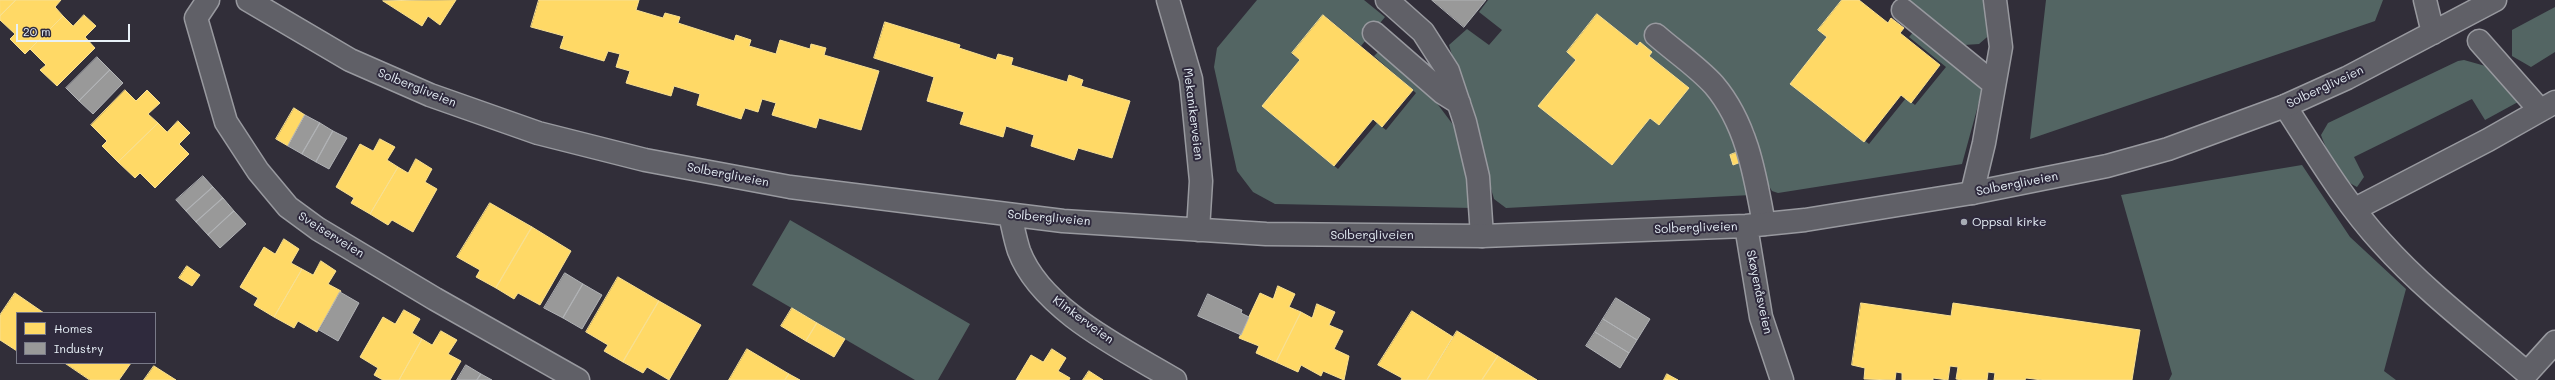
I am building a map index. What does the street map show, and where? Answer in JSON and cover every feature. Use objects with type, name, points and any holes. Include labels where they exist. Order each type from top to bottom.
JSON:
[{"type":"street","name":"Sveiserveien","points":[[208,0],[196,18],[226,122],[258,171],[288,207],[318,229],[435,299],[578,380]]},
{"type":"street","name":"Solbergliveien","points":[[248,0],[350,60],[430,95],[538,133],[645,160],[790,187],[1010,215],[1266,234],[1482,236],[1755,225],[1805,220],[1972,193],[2107,166],[2168,148],[2285,106],[2347,78],[2495,0]]},
{"type":"street","name":"Mekanikerveien","points":[[1168,0],[1191,79],[1201,181],[1198,230]]},
{"type":"street","points":[[1387,0],[1423,32],[1448,71],[1459,103],[1478,177],[1482,236]]},
{"type":"street","points":[[1972,193],[1984,143],[2001,47],[1996,0]]},
{"type":"street","points":[[2425,0],[2433,33]]},
{"type":"street","points":[[1903,10],[1994,84]]},
{"type":"street","points":[[1374,33],[1443,92],[1459,103]]},
{"type":"street","name":"Skøyenåsveien","points":[[1656,35],[1713,84],[1732,112],[1749,153],[1762,317],[1782,380]]},
{"type":"street","points":[[2355,209],[2488,140],[2551,104],[2479,41]]},
{"type":"street","points":[[2285,106],[2355,209],[2381,242],[2420,282],[2527,372],[2555,342]]},
{"type":"street","name":"Klinkerveien","points":[[1010,215],[1020,251],[1034,277],[1046,293],[1074,316],[1175,380]]},
{"type":"shaded area","points":[[1257,0],[1364,0],[1385,17],[1361,46],[1325,16],[1292,54],[1302,62],[1265,107],[1338,169],[1377,123],[1386,130],[1416,93],[1374,56],[1380,50],[1421,82],[1454,126],[1468,158],[1473,208],[1275,204],[1253,192],[1237,171],[1214,67],[1217,48]]},
{"type":"shaded area","points":[[1488,0],[1845,0],[1829,37],[1792,82],[1869,144],[1906,98],[1915,105],[1946,67],[1909,37],[1916,29],[1975,79],[1982,91],[1962,164],[1778,193],[1772,191],[1767,183],[1754,130],[1718,76],[1656,25],[1645,39],[1708,91],[1733,129],[1751,195],[1506,208],[1494,199],[1449,45],[1467,29],[1489,45],[1502,30],[1479,12]]},
{"type":"shaded area","points":[[1899,0],[1984,0],[1993,32],[1979,44],[1964,45],[1912,3]]},
{"type":"shaded area","points":[[2046,0],[2383,0],[2375,21],[2030,139]]},
{"type":"shaded area","points":[[2555,7],[2555,52],[2531,67],[2512,56],[2512,30]]},
{"type":"shaded area","points":[[2464,60],[2489,67],[2518,102],[2485,120],[2472,99],[2354,157],[2364,177],[2357,187],[2351,184],[2335,164],[2321,135],[2328,123],[2458,61]]},
{"type":"shaded area","points":[[2302,165],[2350,237],[2406,289],[2384,371],[2396,380],[2169,380],[2172,374],[2121,195]]},
{"type":"shaded area","points":[[790,220],[970,324],[938,380],[915,380],[752,285]]},
{"type":"building: Homes","points":[[0,0],[16,0],[0,16]]},
{"type":"building: Homes","points":[[16,0],[61,0],[55,7],[63,16],[25,54],[10,39],[15,34],[0,20],[0,16]]},
{"type":"building: Homes","points":[[456,0],[440,25],[428,16],[422,26],[383,1]]},
{"type":"building: Homes","points":[[539,0],[639,0],[636,10],[663,18],[665,13],[680,17],[678,23],[734,41],[736,35],[751,40],[749,46],[776,54],[780,40],[810,49],[811,44],[826,48],[824,55],[879,71],[861,130],[819,118],[816,128],[772,115],[776,103],[762,99],[758,112],[745,108],[741,119],[697,105],[700,94],[674,86],[671,96],[626,83],[630,71],[616,67],[620,54],[608,51],[604,61],[560,48],[564,36],[531,27]]},
{"type":"building: Homes","points":[[1842,0],[1859,0],[1888,23],[1891,18],[1904,28],[1900,33],[1940,65],[1911,103],[1901,95],[1864,142],[1790,84],[1827,37],[1818,30]]},
{"type":"building: Homes","points":[[1597,14],[1637,46],[1640,42],[1652,52],[1649,56],[1689,88],[1659,125],[1650,118],[1612,165],[1538,106],[1576,60],[1567,52]]},
{"type":"building: Homes","points":[[84,15],[96,26],[85,37],[95,48],[57,86],[40,70],[46,65],[30,49],[63,16],[73,26]]},
{"type":"building: Homes","points":[[1323,15],[1413,90],[1382,127],[1373,119],[1334,166],[1262,106],[1300,60],[1292,53]]},
{"type":"building: Homes","points":[[885,22],[960,45],[959,48],[996,60],[998,54],[1013,58],[1011,65],[1067,82],[1069,75],[1083,80],[1081,86],[1130,101],[1112,158],[1078,148],[1074,160],[1031,146],[1034,135],[1006,126],[1003,137],[960,124],[964,112],[927,101],[934,77],[874,58]]},
{"type":"building: Homes","points":[[125,90],[136,101],[147,90],[160,103],[148,114],[158,123],[118,162],[102,146],[107,141],[91,125]]},
{"type":"building: Homes","points":[[294,108],[305,115],[288,146],[276,139]]},
{"type":"building: Homes","points":[[178,121],[190,133],[179,144],[189,154],[155,188],[140,173],[135,178],[118,162],[158,123],[167,132]]},
{"type":"building: Homes","points":[[380,139],[395,147],[387,160],[398,167],[370,214],[351,203],[354,198],[336,187],[360,144],[373,151]]},
{"type":"building: Homes","points":[[1738,152],[1741,162],[1733,165],[1730,155]]},
{"type":"building: Homes","points":[[416,159],[432,169],[425,182],[437,189],[413,232],[392,220],[388,225],[370,214],[398,167],[408,173]]},
{"type":"building: Homes","points":[[490,203],[532,227],[496,288],[476,277],[480,270],[457,257]]},
{"type":"building: Homes","points":[[532,227],[571,251],[540,305],[518,293],[514,299],[496,288]]},
{"type":"building: Homes","points":[[284,239],[299,249],[291,263],[302,269],[274,317],[254,305],[258,298],[240,287],[264,247],[275,254]]},
{"type":"building: Homes","points":[[321,261],[336,271],[328,284],[341,291],[317,332],[298,321],[294,328],[274,317],[302,269],[313,275]]},
{"type":"building: Homes","points":[[187,266],[200,275],[192,286],[179,278]]},
{"type":"building: Homes","points":[[618,277],[659,301],[623,362],[604,351],[608,345],[586,332]]},
{"type":"building: Homes","points":[[1278,286],[1295,294],[1289,307],[1301,312],[1276,362],[1256,353],[1259,346],[1239,338],[1260,293],[1273,299]]},
{"type":"building: Homes","points":[[15,293],[43,312],[16,312],[16,350],[0,340],[0,315]]},
{"type":"building: Homes","points":[[659,301],[701,325],[669,380],[647,367],[643,373],[623,362]]},
{"type":"building: Homes","points":[[1861,303],[1951,316],[1953,303],[2140,330],[2132,380],[2042,380],[2026,378],[2025,380],[1994,380],[1995,373],[1988,372],[1987,380],[1962,380],[1956,379],[1958,367],[1950,366],[1948,380],[1933,378],[1933,380],[1902,380],[1902,373],[1896,372],[1895,380],[1864,379],[1865,368],[1852,365]]},
{"type":"building: Homes","points":[[1317,304],[1335,312],[1329,325],[1343,331],[1334,349],[1349,356],[1344,380],[1323,371],[1321,376],[1301,365],[1298,372],[1276,362],[1301,312],[1312,318]]},
{"type":"building: Homes","points":[[792,308],[817,323],[806,341],[781,326]]},
{"type":"building: Homes","points":[[404,310],[420,319],[412,333],[422,339],[399,380],[383,380],[374,375],[378,368],[360,357],[383,317],[395,324]]},
{"type":"building: Homes","points":[[1412,311],[1453,337],[1427,380],[1401,380],[1402,378],[1378,365]]},
{"type":"building: Homes","points":[[817,323],[845,339],[834,357],[806,341]]},
{"type":"building: Homes","points":[[441,331],[457,340],[448,354],[461,361],[450,380],[399,380],[422,339],[432,345]]},
{"type":"building: Homes","points":[[1457,331],[1498,356],[1482,380],[1427,380]]},
{"type":"building: Homes","points":[[747,349],[789,374],[785,380],[729,380]]},
{"type":"building: Homes","points":[[1052,349],[1066,358],[1058,371],[1070,378],[1069,380],[1016,380],[1031,355],[1043,362]]},
{"type":"building: Homes","points":[[1498,356],[1537,380],[1482,380]]},
{"type":"building: Homes","points":[[66,364],[130,364],[119,380],[90,380]]},
{"type":"building: Homes","points":[[154,366],[176,380],[144,380]]},
{"type":"building: Homes","points":[[1089,371],[1103,380],[1083,380]]},
{"type":"building: Homes","points":[[789,374],[800,380],[785,380]]},
{"type":"building: Homes","points":[[1667,374],[1678,380],[1664,380]]},
{"type":"building: Industry","points":[[1432,0],[1486,0],[1464,27]]},
{"type":"building: Industry","points":[[97,57],[110,70],[79,101],[66,88]]},
{"type":"building: Industry","points":[[110,70],[123,83],[93,114],[79,101]]},
{"type":"building: Industry","points":[[305,115],[320,123],[302,154],[288,146]]},
{"type":"building: Industry","points":[[320,123],[333,131],[316,162],[302,154]]},
{"type":"building: Industry","points":[[333,131],[347,138],[329,169],[316,162]]},
{"type":"building: Industry","points":[[203,176],[213,187],[186,211],[176,200]]},
{"type":"building: Industry","points":[[213,187],[223,198],[196,222],[186,211]]},
{"type":"building: Industry","points":[[223,198],[234,211],[208,235],[196,222]]},
{"type":"building: Industry","points":[[234,211],[246,224],[220,248],[208,235]]},
{"type":"building: Industry","points":[[565,273],[583,284],[563,318],[544,308]]},
{"type":"building: Industry","points":[[583,284],[602,295],[582,329],[563,318]]},
{"type":"building: Industry","points":[[340,292],[359,303],[338,341],[319,330]]},
{"type":"building: Industry","points":[[1208,294],[1242,310],[1241,313],[1249,317],[1241,335],[1198,316]]},
{"type":"building: Industry","points":[[1616,298],[1650,319],[1637,340],[1603,319]]},
{"type":"building: Industry","points":[[1603,319],[1637,340],[1629,353],[1595,332]]},
{"type":"building: Industry","points":[[1595,332],[1629,353],[1620,368],[1586,346]]},
{"type":"building: Industry","points":[[466,365],[481,374],[477,380],[457,380]]},
{"type":"building: Industry","points":[[481,374],[492,380],[477,380]]},
{"type":"place","name":"Oppsal kirke","points":[[1964,222]]}]
